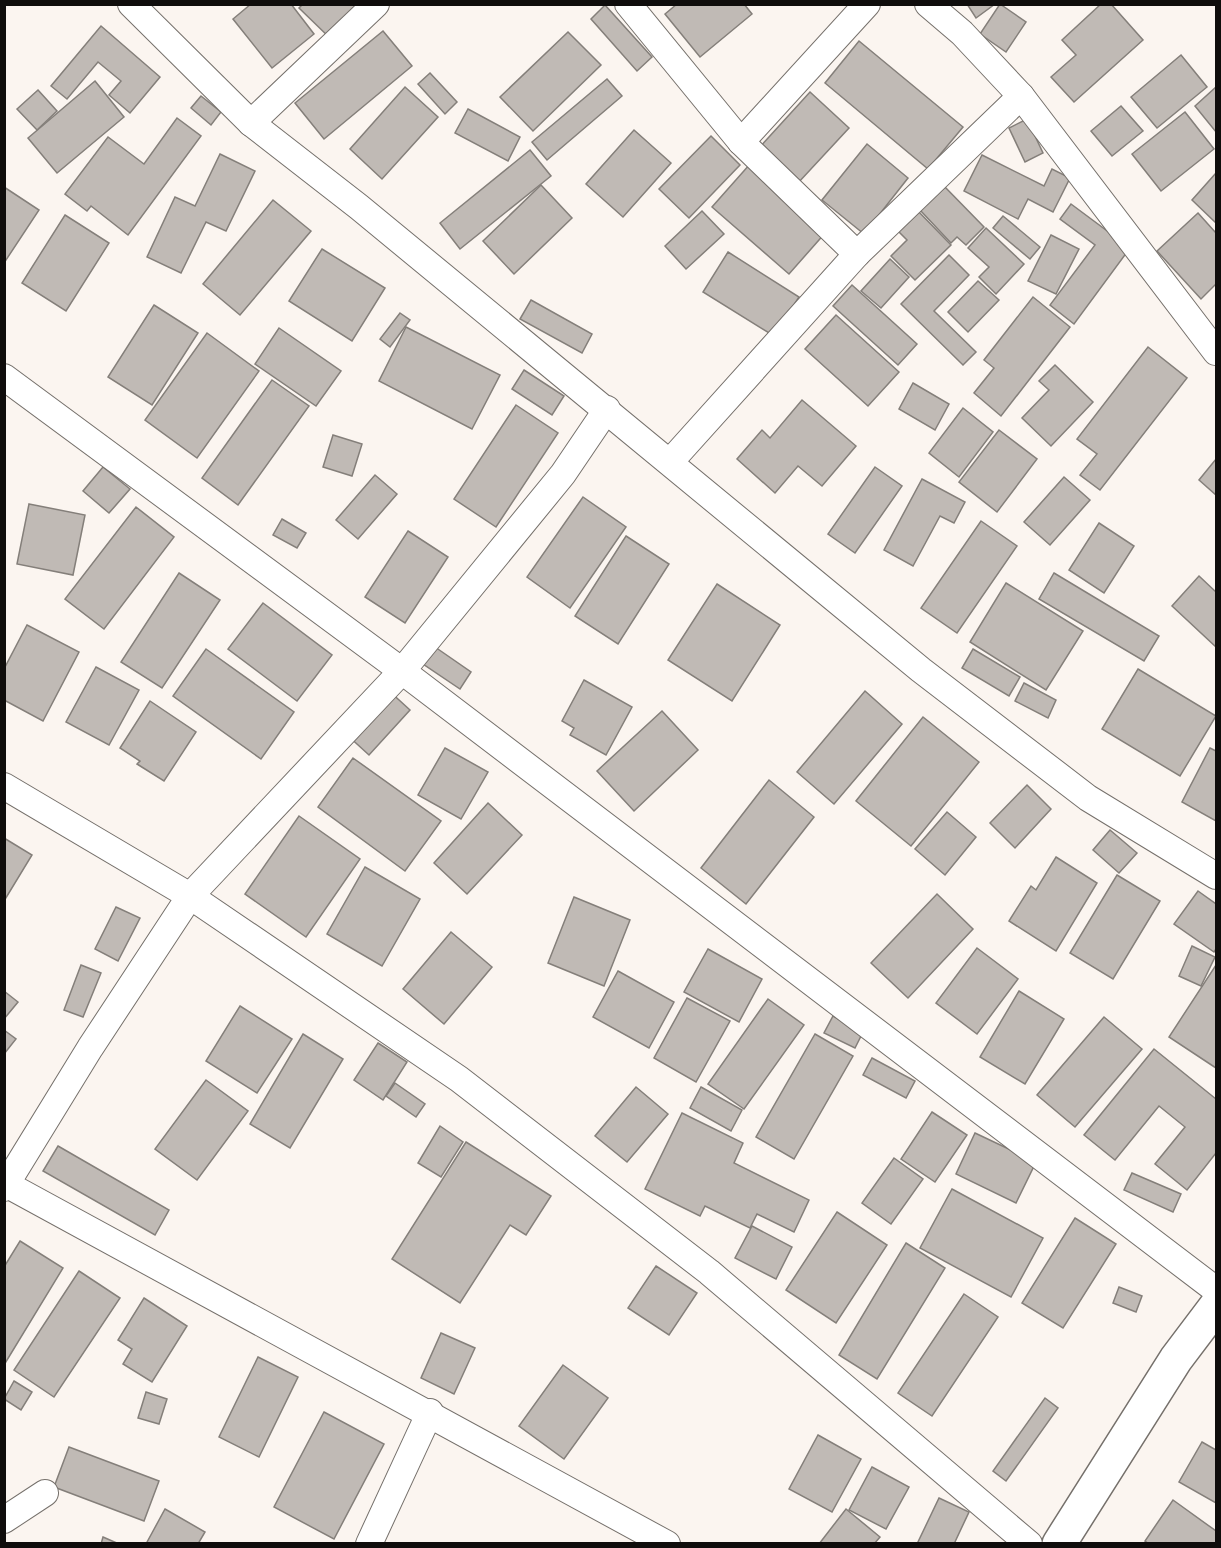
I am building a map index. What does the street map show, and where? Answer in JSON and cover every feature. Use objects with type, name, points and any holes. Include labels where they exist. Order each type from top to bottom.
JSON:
[{"type":"street","points":[[131,4],[251,123],[359,207],[607,409],[921,670],[1088,798],[1216,876]]},
{"type":"street","points":[[251,123],[376,4]]},
{"type":"street","points":[[628,4],[741,142],[857,254]]},
{"type":"street","points":[[741,142],[867,4]]},
{"type":"street","points":[[928,4],[962,33],[1021,96],[1213,340]]},
{"type":"street","points":[[670,462],[857,254],[1021,96]]},
{"type":"street","points":[[4,377],[402,671],[1216,1290]]},
{"type":"street","points":[[607,409],[563,474],[402,671],[190,896],[90,1047],[5,1185],[430,1412],[667,1544]]},
{"type":"street","points":[[4,786],[190,896],[459,1079],[699,1265],[1029,1544]]},
{"type":"street","points":[[1059,1544],[1176,1359],[1216,1306]]},
{"type":"street","points":[[369,1544],[430,1412]]},
{"type":"street","points":[[4,1520],[45,1494]]},
{"type":"building","points":[[251,4],[291,4],[314,34],[272,68],[233,19]]},
{"type":"building","points":[[303,4],[367,4],[333,41],[299,8]]},
{"type":"building","points":[[677,4],[744,4],[752,14],[700,57],[665,14]]},
{"type":"building","points":[[967,4],[995,4],[976,18]]},
{"type":"building","points":[[1000,4],[1026,22],[1006,52],[980,34]]},
{"type":"building","points":[[1101,4],[1111,4],[1143,40],[1074,102],[1051,77],[1076,55],[1062,40]]},
{"type":"building","points":[[605,5],[652,57],[637,71],[591,19]]},
{"type":"building","points":[[101,26],[160,77],[130,113],[109,95],[121,81],[98,62],[67,99],[51,86]]},
{"type":"building","points":[[383,31],[412,66],[324,139],[295,103]]},
{"type":"building","points":[[568,32],[601,65],[533,131],[500,97]]},
{"type":"building","points":[[859,41],[963,127],[928,169],[825,83]]},
{"type":"building","points":[[1181,55],[1207,87],[1157,128],[1131,97]]},
{"type":"building","points":[[430,73],[457,102],[445,114],[418,84]]},
{"type":"building","points":[[607,79],[622,96],[547,160],[532,142]]},
{"type":"building","points":[[95,81],[124,117],[57,173],[28,138]]},
{"type":"building","points":[[405,87],[438,117],[382,179],[350,149]]},
{"type":"building","points":[[1216,87],[1216,132],[1195,106]]},
{"type":"building","points":[[38,90],[57,111],[37,130],[17,109]]},
{"type":"building","points":[[810,92],[849,128],[798,183],[759,148]]},
{"type":"building","points":[[201,96],[221,112],[211,125],[191,108]]},
{"type":"building","points":[[1121,106],[1143,131],[1112,156],[1091,131]]},
{"type":"building","points":[[468,109],[520,137],[508,161],[455,133]]},
{"type":"building","points":[[1185,112],[1214,149],[1161,191],[1132,154]]},
{"type":"building","points":[[177,118],[201,136],[128,235],[91,206],[87,211],[65,194],[108,137],[144,164]]},
{"type":"building","points":[[1027,119],[1043,153],[1025,162],[1009,128]]},
{"type":"building","points":[[634,130],[671,163],[623,217],[586,184]]},
{"type":"building","points":[[711,136],[740,165],[689,218],[659,189]]},
{"type":"building","points":[[867,144],[908,178],[864,234],[822,200]]},
{"type":"building","points":[[530,150],[551,176],[460,249],[440,223]]},
{"type":"building","points":[[220,154],[255,171],[226,231],[206,222],[181,273],[147,257],[175,197],[195,206]]},
{"type":"building","points":[[982,155],[1044,186],[1052,169],[1070,178],[1053,212],[1028,199],[1018,219],[964,191]]},
{"type":"building","points":[[750,164],[826,232],[789,274],[712,207]]},
{"type":"building","points":[[1216,173],[1216,223],[1192,200]]},
{"type":"building","points":[[541,185],[572,218],[514,274],[483,241]]},
{"type":"building","points":[[944,186],[984,227],[966,245],[957,237],[951,243],[920,210]]},
{"type":"building","points":[[4,187],[39,210],[4,263]]},
{"type":"building","points":[[273,200],[311,231],[240,315],[203,284]]},
{"type":"building","points":[[1071,204],[1130,248],[1074,324],[1050,305],[1095,245],[1060,219]]},
{"type":"building","points":[[702,211],[724,234],[686,269],[665,246]]},
{"type":"building","points":[[918,211],[951,245],[915,280],[891,256],[907,240],[898,231]]},
{"type":"building","points":[[1198,213],[1216,233],[1216,284],[1201,299],[1157,251]]},
{"type":"building","points":[[65,215],[109,243],[66,311],[22,283]]},
{"type":"building","points":[[1003,216],[1040,247],[1030,259],[993,228]]},
{"type":"building","points":[[986,228],[1024,264],[996,294],[979,277],[989,267],[968,248]]},
{"type":"building","points":[[1051,235],[1079,249],[1056,294],[1028,281]]},
{"type":"building","points":[[322,249],[385,288],[352,341],[289,301]]},
{"type":"building","points":[[728,252],[799,297],[774,336],[703,292]]},
{"type":"building","points":[[949,255],[969,275],[934,311],[976,352],[963,365],[901,304]]},
{"type":"building","points":[[890,259],[909,277],[881,308],[861,291]]},
{"type":"building","points":[[978,281],[999,300],[968,332],[948,312]]},
{"type":"building","points":[[852,285],[917,344],[898,365],[833,306]]},
{"type":"building","points":[[1033,297],[1070,327],[1001,416],[974,393],[994,368],[984,360]]},
{"type":"building","points":[[531,300],[592,334],[582,353],[520,319]]},
{"type":"building","points":[[154,305],[198,333],[152,405],[108,377]]},
{"type":"building","points":[[400,313],[410,320],[390,347],[380,339]]},
{"type":"building","points":[[836,315],[899,372],[868,406],[805,349]]},
{"type":"building","points":[[406,327],[500,375],[472,429],[379,381]]},
{"type":"building","points":[[279,328],[341,371],[316,406],[255,364]]},
{"type":"building","points":[[207,333],[259,371],[197,458],[145,420]]},
{"type":"building","points":[[1148,347],[1187,378],[1100,490],[1080,475],[1097,454],[1077,439]]},
{"type":"building","points":[[1055,365],[1093,402],[1051,446],[1022,418],[1049,390],[1039,381]]},
{"type":"building","points":[[524,370],[564,396],[552,415],[512,389]]},
{"type":"building","points":[[272,380],[309,406],[238,505],[202,478]]},
{"type":"building","points":[[913,383],[949,404],[935,430],[899,409]]},
{"type":"building","points":[[802,400],[856,446],[822,486],[798,466],[775,493],[737,459],[762,430],[770,438]]},
{"type":"building","points":[[516,405],[558,433],[496,527],[454,499]]},
{"type":"building","points":[[963,408],[993,432],[959,477],[929,453]]},
{"type":"building","points":[[999,430],[1037,459],[997,512],[959,482]]},
{"type":"building","points":[[333,435],[362,444],[352,476],[323,467]]},
{"type":"building","points":[[1216,459],[1216,495],[1199,480]]},
{"type":"building","points":[[103,467],[130,489],[109,513],[83,491]]},
{"type":"building","points":[[875,467],[902,486],[855,553],[828,534]]},
{"type":"building","points":[[375,475],[397,494],[358,539],[336,520]]},
{"type":"building","points":[[1064,477],[1090,500],[1050,545],[1024,522]]},
{"type":"building","points":[[922,479],[965,502],[954,523],[940,516],[913,566],[884,550]]},
{"type":"building","points":[[583,497],[626,527],[570,608],[527,577]]},
{"type":"building","points":[[29,504],[85,515],[73,575],[17,564]]},
{"type":"building","points":[[136,507],[174,537],[104,629],[65,599]]},
{"type":"building","points":[[282,519],[306,533],[297,548],[273,535]]},
{"type":"building","points":[[981,521],[1017,546],[957,633],[921,608]]},
{"type":"building","points":[[1099,523],[1134,546],[1104,593],[1069,570]]},
{"type":"building","points":[[408,531],[448,557],[405,623],[365,597]]},
{"type":"building","points":[[626,536],[669,564],[618,644],[575,616]]},
{"type":"building","points":[[179,573],[220,600],[162,688],[121,662]]},
{"type":"building","points":[[1054,573],[1159,636],[1144,661],[1039,599]]},
{"type":"building","points":[[1199,576],[1216,592],[1216,647],[1172,606]]},
{"type":"building","points":[[1006,583],[1083,631],[1046,690],[970,642]]},
{"type":"building","points":[[717,584],[780,625],[732,701],[668,660]]},
{"type":"building","points":[[263,603],[332,655],[297,701],[228,649]]},
{"type":"building","points":[[27,625],[79,652],[43,721],[4,700],[4,669]]},
{"type":"building","points":[[435,647],[471,672],[460,689],[423,664]]},
{"type":"building","points":[[206,649],[294,712],[261,759],[173,696]]},
{"type":"building","points":[[973,649],[1020,677],[1009,696],[962,668]]},
{"type":"building","points":[[96,667],[139,690],[109,745],[66,722]]},
{"type":"building","points":[[1138,669],[1216,716],[1180,776],[1102,729]]},
{"type":"building","points":[[584,680],[632,707],[606,755],[570,735],[574,728],[562,721]]},
{"type":"building","points":[[1024,683],[1056,700],[1048,718],[1015,701]]},
{"type":"building","points":[[387,689],[410,710],[369,755],[346,734]]},
{"type":"building","points":[[865,691],[902,724],[834,804],[797,772]]},
{"type":"building","points":[[150,701],[196,732],[164,781],[137,764],[140,761],[120,748]]},
{"type":"building","points":[[662,711],[698,750],[634,811],[597,771]]},
{"type":"building","points":[[923,717],[979,762],[911,846],[856,801]]},
{"type":"building","points":[[445,748],[488,772],[461,819],[418,795]]},
{"type":"building","points":[[1210,748],[1216,751],[1216,821],[1182,802]]},
{"type":"building","points":[[353,758],[441,821],[405,871],[318,807]]},
{"type":"building","points":[[769,780],[814,817],[746,904],[701,868]]},
{"type":"building","points":[[1027,785],[1051,809],[1015,848],[990,823]]},
{"type":"building","points":[[488,803],[522,835],[467,894],[434,863]]},
{"type":"building","points":[[947,812],[976,837],[945,875],[915,849]]},
{"type":"building","points":[[299,816],[360,859],[306,937],[245,894]]},
{"type":"building","points":[[1110,830],[1137,853],[1119,873],[1093,850]]},
{"type":"building","points":[[4,838],[32,855],[4,901]]},
{"type":"building","points":[[1056,857],[1097,883],[1056,951],[1009,921],[1031,886],[1036,890]]},
{"type":"building","points":[[365,867],[420,899],[382,966],[327,934]]},
{"type":"building","points":[[1117,875],[1160,901],[1113,979],[1070,953]]},
{"type":"building","points":[[1198,891],[1216,904],[1216,949],[1214,952],[1174,924]]},
{"type":"building","points":[[937,894],[973,929],[908,998],[871,963]]},
{"type":"building","points":[[574,897],[630,920],[604,986],[548,963]]},
{"type":"building","points":[[116,907],[140,918],[118,961],[95,949]]},
{"type":"building","points":[[451,932],[492,967],[444,1024],[403,989]]},
{"type":"building","points":[[1192,946],[1215,957],[1201,986],[1179,976]]},
{"type":"building","points":[[977,948],[1018,979],[977,1034],[936,1003]]},
{"type":"building","points":[[708,949],[762,979],[739,1022],[684,992]]},
{"type":"building","points":[[81,965],[101,973],[83,1017],[64,1010]]},
{"type":"building","points":[[1216,965],[1216,1068],[1169,1037]]},
{"type":"building","points":[[618,971],[674,1002],[649,1048],[593,1017]]},
{"type":"building","points":[[4,991],[18,1002],[4,1019]]},
{"type":"building","points":[[1019,991],[1064,1019],[1025,1084],[980,1057]]},
{"type":"building","points":[[687,998],[730,1021],[696,1082],[654,1058]]},
{"type":"building","points":[[768,999],[804,1025],[744,1109],[708,1084]]},
{"type":"building","points":[[240,1006],[292,1039],[257,1093],[206,1061]]},
{"type":"building","points":[[833,1016],[863,1032],[855,1048],[824,1033]]},
{"type":"building","points":[[1104,1017],[1142,1049],[1075,1127],[1037,1095]]},
{"type":"building","points":[[4,1030],[16,1039],[4,1054]]},
{"type":"building","points":[[303,1034],[343,1059],[290,1148],[250,1124]]},
{"type":"building","points":[[815,1034],[853,1056],[794,1159],[756,1137]]},
{"type":"building","points":[[378,1043],[407,1062],[383,1100],[354,1080]]},
{"type":"building","points":[[1154,1049],[1216,1099],[1216,1153],[1187,1190],[1155,1164],[1185,1127],[1159,1106],[1115,1160],[1084,1135]]},
{"type":"building","points":[[872,1058],[915,1081],[906,1098],[863,1075]]},
{"type":"building","points":[[206,1080],[248,1111],[197,1180],[155,1149]]},
{"type":"building","points":[[395,1083],[425,1104],[416,1117],[386,1096]]},
{"type":"building","points":[[636,1087],[668,1114],[627,1162],[595,1136]]},
{"type":"building","points":[[701,1087],[742,1110],[731,1131],[690,1108]]},
{"type":"building","points":[[932,1112],[967,1135],[935,1182],[901,1159]]},
{"type":"building","points":[[682,1113],[743,1143],[734,1163],[809,1200],[794,1232],[757,1214],[750,1228],[705,1206],[700,1216],[645,1189]]},
{"type":"building","points":[[440,1126],[463,1142],[441,1177],[418,1163]]},
{"type":"building","points":[[975,1133],[1036,1162],[1016,1203],[956,1174]]},
{"type":"building","points":[[466,1142],[551,1196],[526,1235],[510,1225],[460,1303],[392,1259]]},
{"type":"building","points":[[58,1146],[169,1210],[155,1235],[43,1171]]},
{"type":"building","points":[[894,1158],[923,1179],[891,1224],[862,1203]]},
{"type":"building","points":[[1132,1173],[1181,1194],[1173,1212],[1124,1190]]},
{"type":"building","points":[[952,1189],[1043,1238],[1011,1297],[920,1248]]},
{"type":"building","points":[[837,1212],[887,1245],[836,1323],[786,1290]]},
{"type":"building","points":[[1075,1218],[1116,1244],[1063,1328],[1022,1303]]},
{"type":"building","points":[[752,1226],[792,1247],[776,1279],[735,1258]]},
{"type":"building","points":[[20,1241],[63,1268],[4,1365],[4,1267]]},
{"type":"building","points":[[906,1243],[945,1268],[877,1379],[839,1355]]},
{"type":"building","points":[[656,1266],[697,1293],[669,1335],[628,1308]]},
{"type":"building","points":[[79,1271],[120,1298],[54,1397],[14,1370]]},
{"type":"building","points":[[1119,1287],[1142,1296],[1136,1312],[1113,1303]]},
{"type":"building","points":[[964,1294],[998,1317],[932,1416],[898,1393]]},
{"type":"building","points":[[144,1298],[187,1326],[152,1382],[123,1364],[132,1349],[118,1340]]},
{"type":"building","points":[[441,1333],[475,1348],[454,1394],[421,1378]]},
{"type":"building","points":[[258,1357],[298,1377],[259,1457],[219,1437]]},
{"type":"building","points":[[563,1365],[608,1398],[564,1459],[519,1426]]},
{"type":"building","points":[[14,1381],[32,1392],[21,1410],[4,1399]]},
{"type":"building","points":[[146,1392],[167,1399],[159,1424],[138,1418]]},
{"type":"building","points":[[1045,1398],[1058,1408],[1006,1481],[993,1471]]},
{"type":"building","points":[[324,1412],[384,1444],[334,1539],[274,1507]]},
{"type":"building","points":[[818,1435],[861,1459],[832,1512],[789,1489]]},
{"type":"building","points":[[1202,1442],[1216,1450],[1216,1503],[1179,1482]]},
{"type":"building","points":[[69,1447],[159,1481],[144,1521],[54,1487]]},
{"type":"building","points":[[872,1467],[909,1487],[886,1529],[849,1510]]},
{"type":"building","points":[[939,1498],[969,1512],[954,1544],[917,1544]]},
{"type":"building","points":[[1173,1500],[1216,1531],[1216,1544],[1149,1544],[1145,1541]]},
{"type":"building","points":[[165,1509],[205,1532],[198,1544],[146,1544]]},
{"type":"building","points":[[846,1509],[880,1537],[874,1544],[819,1544]]},
{"type":"building","points":[[103,1537],[119,1544],[101,1544]]}]
